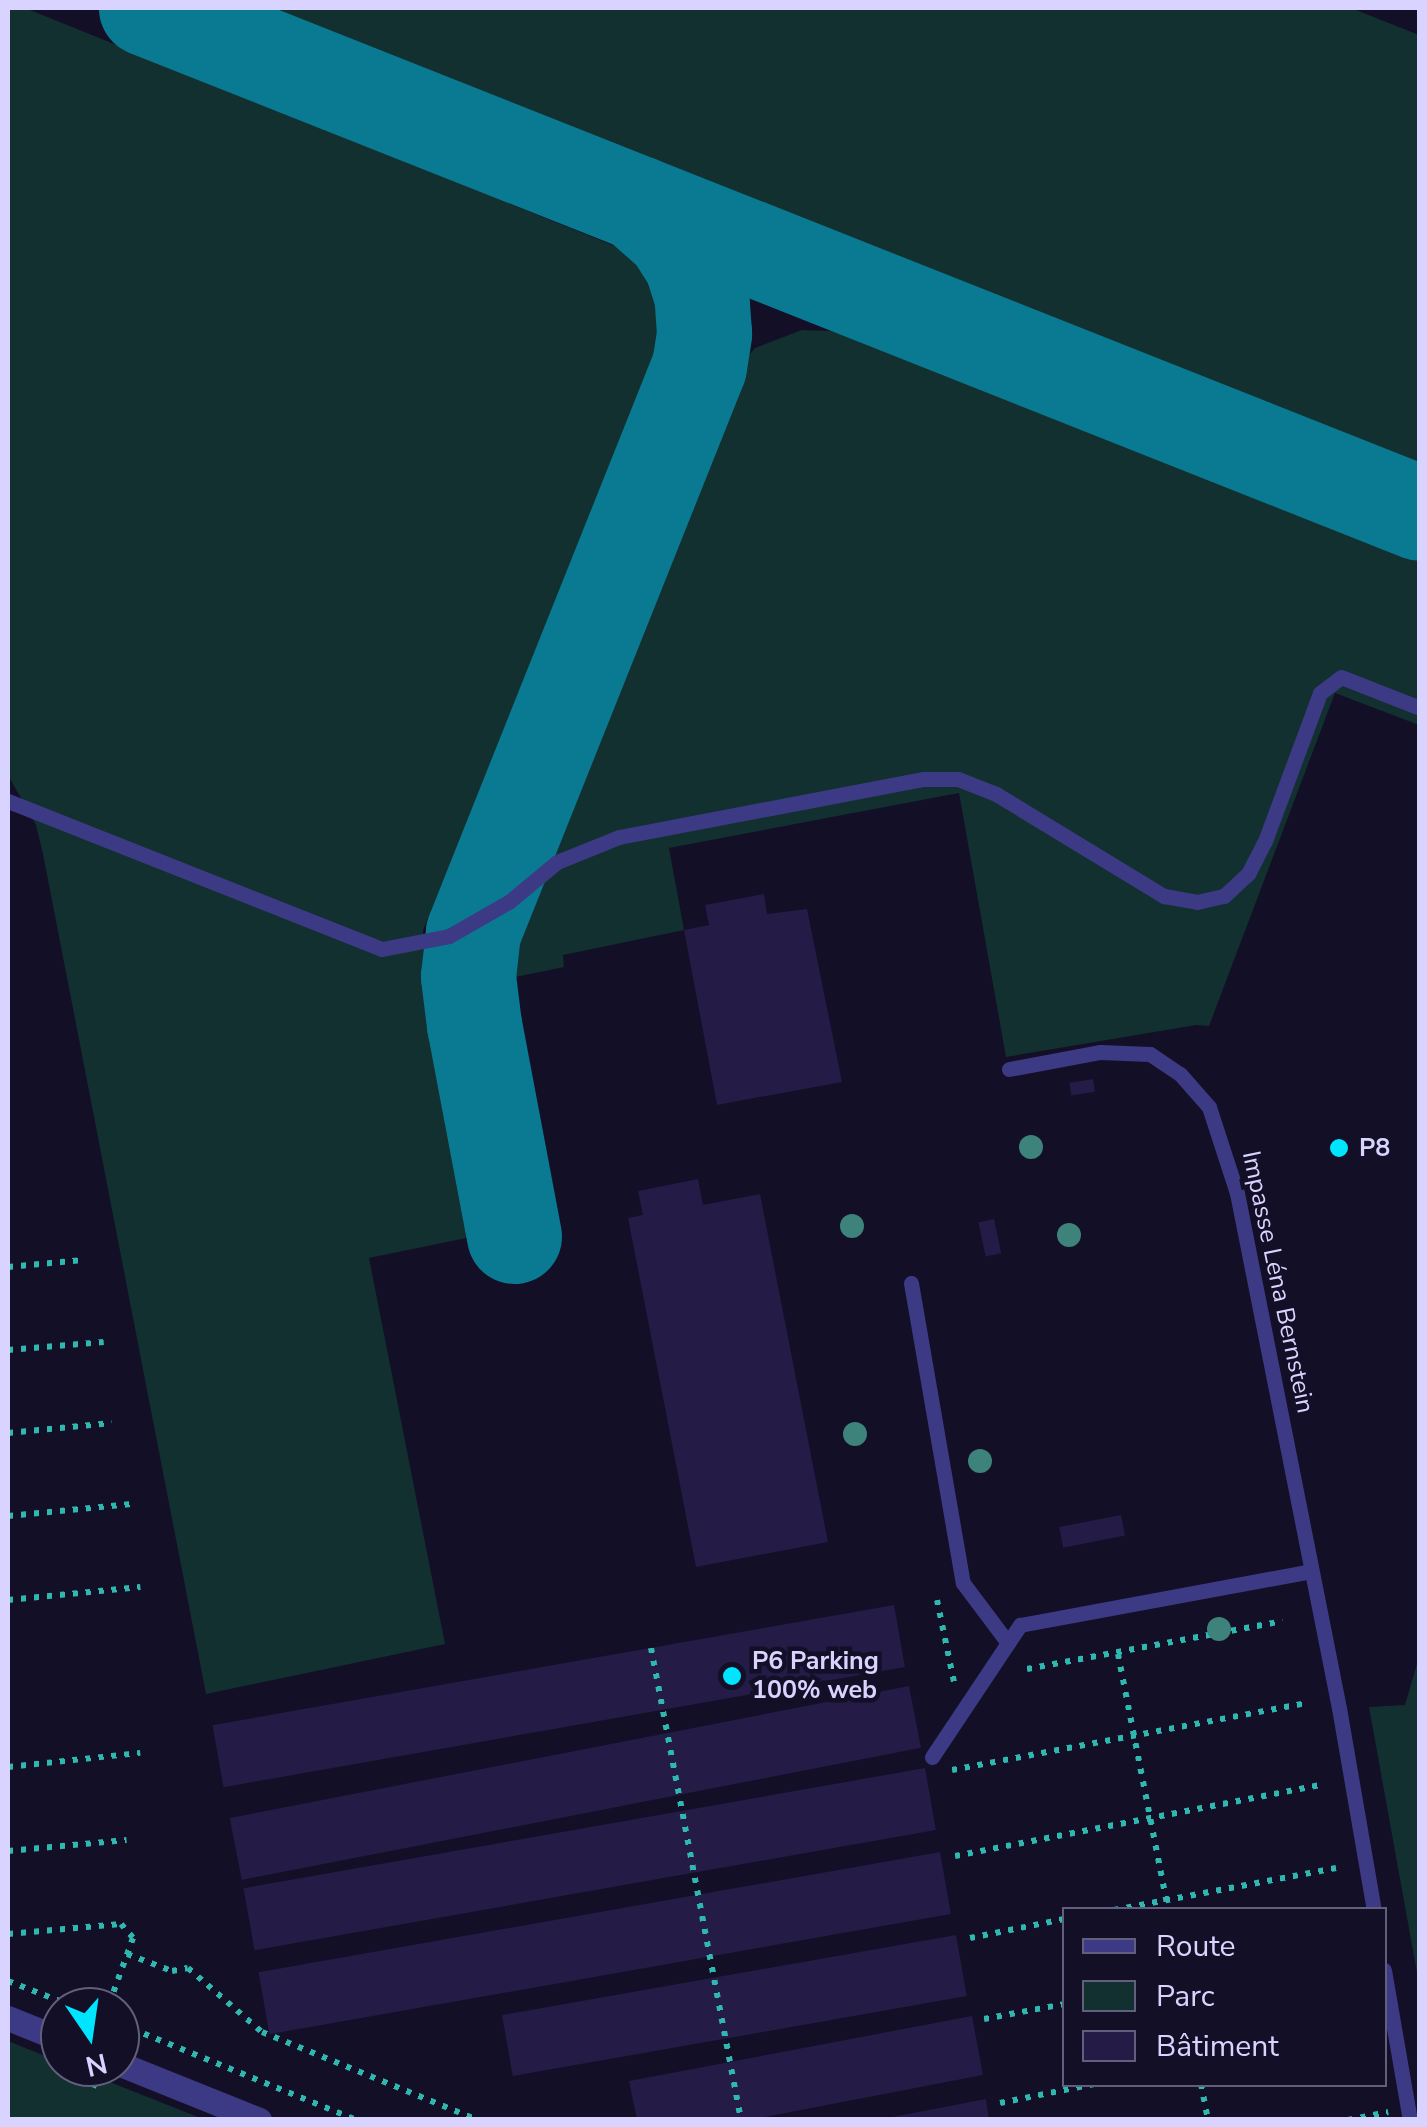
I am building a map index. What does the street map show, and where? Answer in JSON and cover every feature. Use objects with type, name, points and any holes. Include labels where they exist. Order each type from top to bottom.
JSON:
[{"type":"street","points":[[8,2018],[40,2032]]},
{"type":"street","points":[[140,2072],[259,2120]]},
{"type":"lane","points":[[8,801],[382,948],[449,936],[510,901],[556,862],[619,837],[924,779],[958,779],[996,794],[1164,896],[1197,902],[1224,896],[1248,874],[1320,693],[1342,677],[1420,708]]},
{"type":"lane","name":"Impasse Léna Bernstein","points":[[1008,1069],[1100,1052],[1150,1054],[1180,1074],[1209,1107],[1237,1193],[1373,1907]]},
{"type":"lane","points":[[911,1284],[963,1583],[1008,1643]]},
{"type":"lane","points":[[934,1765],[1020,1625],[1311,1571]]},
{"type":"lane","points":[[1387,1987],[1410,2120]]},
{"type":"path","points":[[8,1267],[83,1260]]},
{"type":"path","points":[[8,1350],[104,1342]]},
{"type":"path","points":[[8,1433],[112,1423]]},
{"type":"path","points":[[8,1516],[131,1504]]},
{"type":"path","points":[[8,1600],[140,1587]]},
{"type":"path","points":[[938,1600],[955,1688],[977,1658],[992,1667]]},
{"type":"path","points":[[1028,1668],[1283,1622]]},
{"type":"path","points":[[651,1648],[742,2120]]},
{"type":"path","points":[[1118,1654],[1167,1907]]},
{"type":"path","points":[[934,1765],[1134,1736],[1305,1704]]},
{"type":"path","points":[[8,1767],[140,1753]]},
{"type":"path","points":[[955,1856],[1320,1784]]},
{"type":"path","points":[[8,1851],[126,1840]]},
{"type":"path","points":[[1130,1907],[1336,1868]]},
{"type":"path","points":[[970,1938],[1062,1919]]},
{"type":"path","points":[[8,1934],[121,1924],[133,1938],[115,1987]]},
{"type":"path","points":[[127,1954],[172,1972],[188,1968],[262,2032],[478,2120]]},
{"type":"path","points":[[8,1981],[40,1993]]},
{"type":"path","points":[[984,2019],[1062,2004]]},
{"type":"path","points":[[140,2032],[357,2120]]},
{"type":"path","points":[[99,2087],[111,2092]]},
{"type":"path","points":[[1000,2103],[1079,2087]]},
{"type":"path","points":[[1202,2087],[1208,2120]]},
{"type":"path","points":[[1348,2120],[1392,2112],[1392,2120]]},
{"type":"green space","points":[[8,8],[25,8],[632,253],[664,316],[660,357],[423,930],[426,1010],[471,1237],[369,1258],[445,1644],[206,1694],[43,854],[36,825],[8,775]]},
{"type":"green space","points":[[261,8],[1351,8],[1419,35],[1419,474]]},
{"type":"green space","points":[[802,330],[831,331],[868,340],[1419,561],[1419,725],[1335,693],[1209,1026],[1006,1057],[959,793],[669,848],[684,930],[563,955],[564,967],[505,979],[562,804],[719,391],[755,348]]},
{"type":"green space","points":[[1419,1657],[1419,1984],[1369,1707],[1405,1705]]},
{"type":"green space","points":[[8,2041],[40,2054],[40,2087],[122,2087],[203,2119],[8,2119]]},
{"type":"building","points":[[764,894],[767,914],[807,909],[842,1082],[717,1105],[684,930],[709,925],[705,905]]},
{"type":"building","points":[[1093,1079],[1095,1092],[1071,1096],[1069,1083]]},
{"type":"building","points":[[698,1179],[703,1205],[760,1194],[828,1542],[696,1567],[628,1218],[643,1215],[638,1191]]},
{"type":"building","points":[[994,1219],[1001,1253],[986,1257],[978,1222]]},
{"type":"building","points":[[1121,1515],[1125,1536],[1063,1548],[1059,1527]]},
{"type":"building","points":[[894,1605],[905,1667],[223,1787],[213,1725]]},
{"type":"building","points":[[909,1686],[921,1748],[242,1880],[230,1818]]},
{"type":"building","points":[[925,1768],[936,1830],[254,1950],[244,1888]]},
{"type":"building","points":[[940,1852],[951,1914],[269,2034],[259,1972]]},
{"type":"building","points":[[956,1935],[967,1996],[513,2076],[502,2015]]},
{"type":"building","points":[[972,2016],[983,2075],[749,2120],[637,2120],[629,2081]]},
{"type":"building","points":[[986,2099],[989,2120],[887,2120],[887,2118]]},
{"type":"taxiway","points":[[146,8],[1420,513]]},
{"type":"taxiway","points":[[514,1236],[474,1025],[468,976],[473,932],[699,366],[704,333],[701,294],[691,263],[673,234],[638,203]]},
{"type":"place","name":"P8","points":[[1339,1148]]},
{"type":"place","name":"P6 Parking 100% web","points":[[732,1676]]}]
